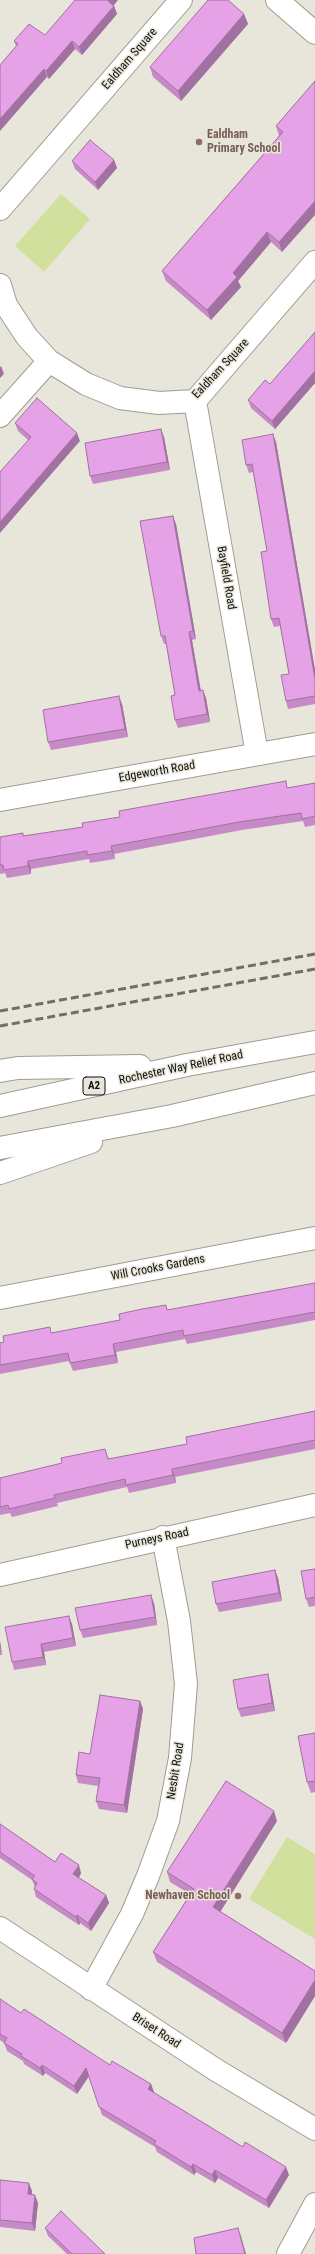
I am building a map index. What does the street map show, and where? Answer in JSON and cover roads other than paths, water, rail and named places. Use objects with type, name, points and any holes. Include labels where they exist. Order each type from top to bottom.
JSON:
[{"type":"main road","name":"Ealdham Square","points":[[0,209],[181,0]]},
{"type":"main road","points":[[277,0],[315,33]]},
{"type":"main road","name":"Ealdham Square","points":[[0,285],[6,305],[27,337],[49,361],[86,384],[120,398],[159,403],[195,401],[315,262]]},
{"type":"main road","points":[[0,416],[49,361]]},
{"type":"main road","name":"Bayfield Road","points":[[195,401],[257,754]]},
{"type":"main road","name":"Edgeworth Road","points":[[0,800],[315,744]]},
{"type":"main road","name":"Rochester Way Relief Road","points":[[0,1106],[187,1065],[315,1042]]},
{"type":"main road","name":"A2","points":[[0,1071],[18,1068],[187,1065]]},
{"type":"main road","points":[[0,1148],[172,1116],[315,1083]]},
{"type":"main road","points":[[0,1173],[172,1116]]},
{"type":"main road","name":"Will Crooks Gardens","points":[[0,1298],[315,1238]]},
{"type":"main road","name":"Purneys Road","points":[[0,1575],[315,1505]]},
{"type":"main road","name":"Nesbit Road","points":[[91,1989],[132,1914],[148,1876],[168,1821],[180,1758],[186,1684],[179,1621],[163,1538]]},
{"type":"main road","name":"Briset Road","points":[[0,1928],[216,2070],[315,2129]]},
{"type":"main road","points":[[288,2254],[315,2204]]},
{"type":"railway","points":[[0,1011],[315,954]]},
{"type":"railway","points":[[0,1026],[315,969]]},
{"type":"place","name":"Ealdham Primary School","points":[[199,142]]},
{"type":"place","name":"Newhaven School","points":[[238,1896]]}]
